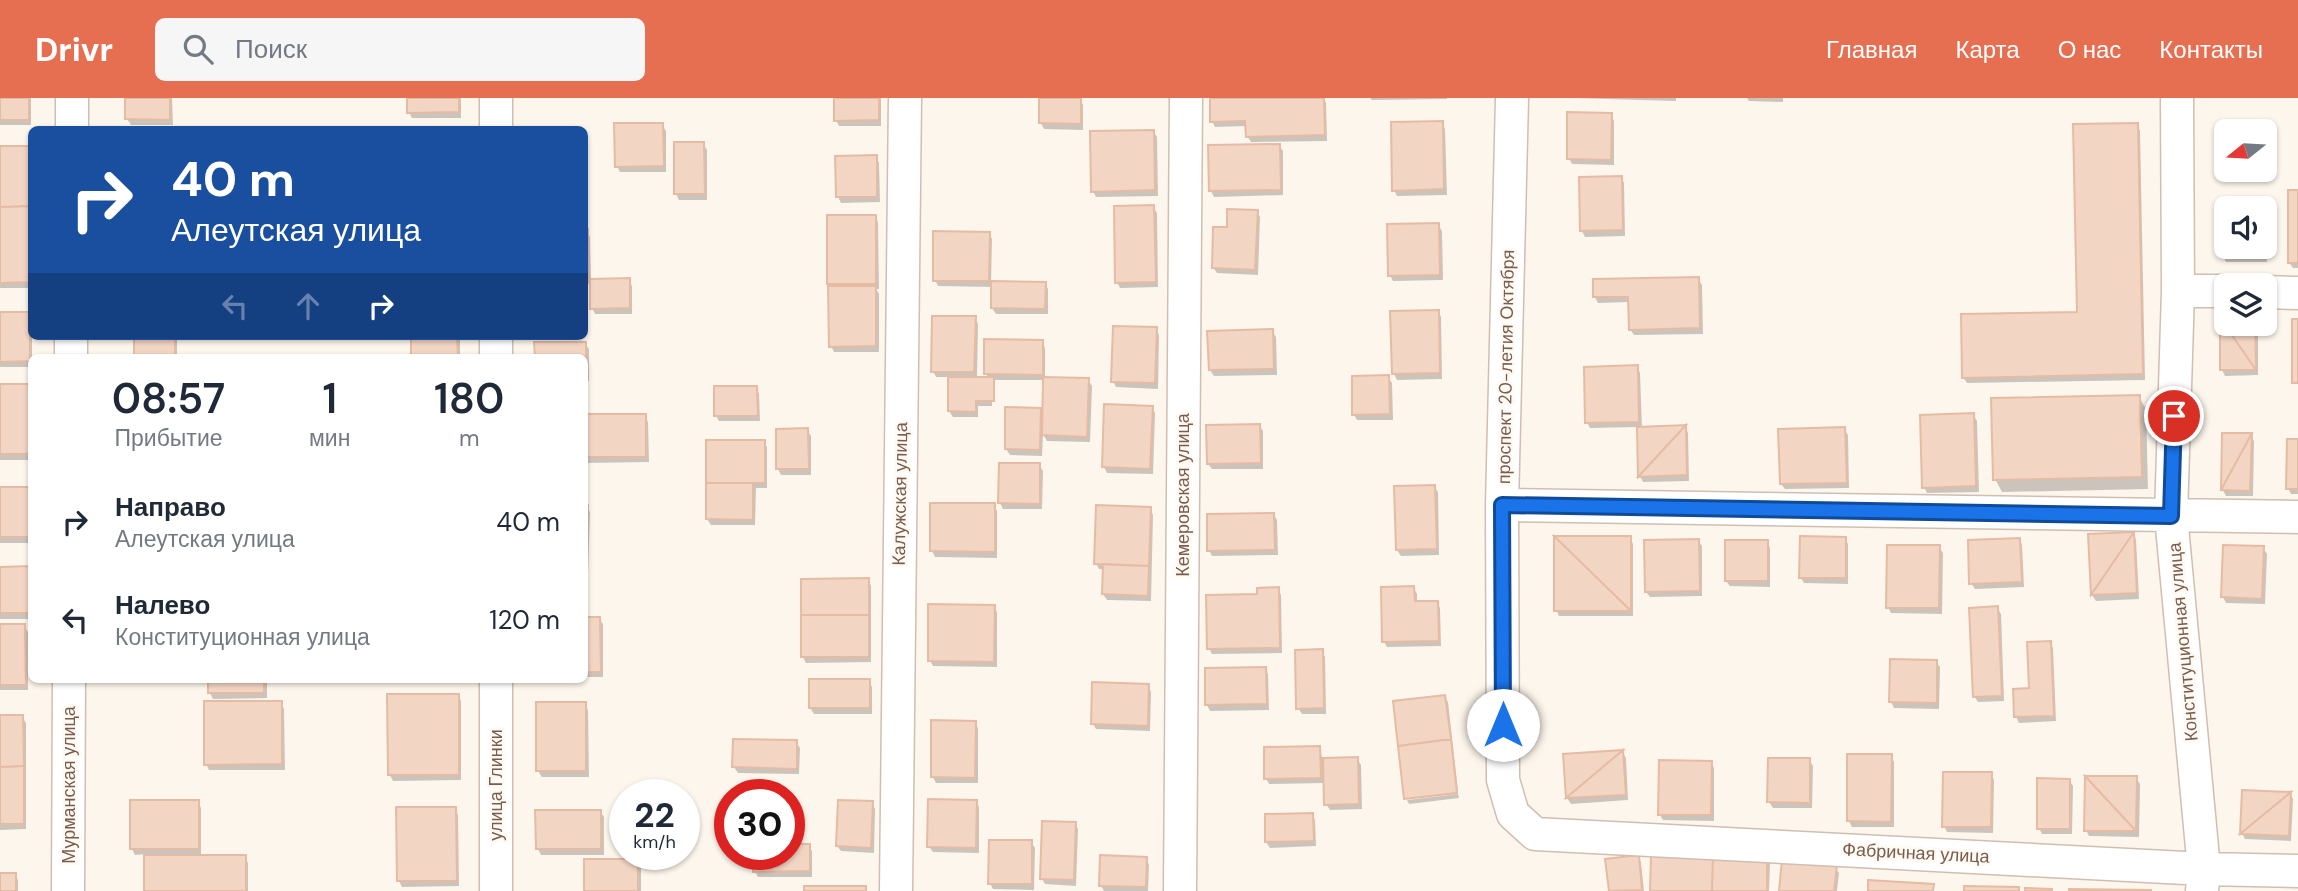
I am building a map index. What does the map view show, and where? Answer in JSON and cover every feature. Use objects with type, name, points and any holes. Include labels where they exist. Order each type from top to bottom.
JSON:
[{"type":"street","points":[[72,98],[72,126]]},
{"type":"street","points":[[496,98],[496,126]]},
{"type":"street","name":"Калужская улица","points":[[896,891],[905,98]]},
{"type":"street","name":"Кемеровская улица","points":[[1180,891],[1186,98]]},
{"type":"street","name":"проспект 20-летия Октября","points":[[1512,98],[1502,505],[1503,780],[1513,814],[1535,834]]},
{"type":"street","name":"Конституционная улица","points":[[2177,98],[2178,291],[2171,516],[2203,880]]},
{"type":"street","points":[[2178,291],[2214,291]]},
{"type":"street","points":[[2277,292],[2298,293]]},
{"type":"street","points":[[1502,505],[2298,517]]},
{"type":"street","name":"Мурманская улица","points":[[68,891],[69,683]]},
{"type":"street","name":"улица Глинки","points":[[496,683],[496,891]]},
{"type":"street","name":"Фабричная улица","points":[[1535,834],[2203,880],[2298,871]]},
{"type":"building","points":[[0,98],[29,98],[29,120],[0,120]]},
{"type":"building","points":[[125,98],[170,98],[170,120],[125,119]]},
{"type":"building","points":[[407,98],[459,98],[459,112],[407,113]]},
{"type":"building","points":[[834,98],[879,98],[879,120],[834,121]]},
{"type":"building","points":[[1039,98],[1081,98],[1081,124],[1039,123]]},
{"type":"building","points":[[1210,98],[1324,98],[1325,135],[1246,137],[1245,121],[1210,122]]},
{"type":"building","points":[[1567,112],[1612,113],[1611,160],[1567,159]]},
{"type":"building","points":[[1443,121],[1444,189],[1392,191],[1391,122]]},
{"type":"building","points":[[614,123],[663,123],[664,166],[615,167]]},
{"type":"building","points":[[2138,123],[2143,374],[1962,378],[1961,314],[2077,312],[2073,124]]},
{"type":"building","points":[[1154,130],[1155,190],[1091,192],[1090,131]]},
{"type":"building","points":[[674,142],[704,142],[705,194],[674,194]]},
{"type":"building","points":[[1280,144],[1281,190],[1209,191],[1208,145]]},
{"type":"building","points":[[0,146],[28,146],[28,206],[0,207]]},
{"type":"building","points":[[877,155],[877,197],[836,197],[835,156]]},
{"type":"building","points":[[1622,176],[1623,230],[1580,231],[1579,177]]},
{"type":"building","points":[[2288,190],[2298,190],[2298,263],[2288,263]]},
{"type":"building","points":[[1154,205],[1156,282],[1115,283],[1114,206]]},
{"type":"building","points":[[28,206],[28,282],[0,283],[0,207]]},
{"type":"building","points":[[1227,209],[1258,210],[1255,270],[1212,268],[1213,227],[1227,227]]},
{"type":"building","points":[[827,215],[876,215],[876,284],[827,284]]},
{"type":"building","points":[[1439,223],[1440,275],[1388,276],[1387,224]]},
{"type":"building","points":[[933,231],[990,232],[989,281],[933,281]]},
{"type":"building","points":[[1699,277],[1700,328],[1629,330],[1628,297],[1593,297],[1593,279]]},
{"type":"building","points":[[630,278],[630,308],[590,309],[590,279]]},
{"type":"building","points":[[991,281],[1046,282],[1045,309],[991,308]]},
{"type":"building","points":[[828,286],[876,286],[876,346],[829,347]]},
{"type":"building","points":[[1439,310],[1440,373],[1392,374],[1390,311]]},
{"type":"building","points":[[0,312],[28,312],[28,361],[0,362]]},
{"type":"building","points":[[932,316],[976,316],[974,372],[931,372]]},
{"type":"building","points":[[2292,319],[2298,319],[2298,383],[2292,383]]},
{"type":"building","points":[[1113,326],[1157,327],[1155,383],[1111,382]]},
{"type":"building","points":[[1273,329],[1274,369],[1209,370],[1207,331]]},
{"type":"building","points":[[2220,336],[2232,336],[2256,370],[2220,370]]},
{"type":"building","points":[[2232,336],[2255,336],[2256,370]]},
{"type":"building","points":[[984,339],[1043,340],[1043,375],[984,374]]},
{"type":"building","points":[[134,340],[175,340],[175,354],[134,354]]},
{"type":"building","points":[[411,340],[457,340],[458,354],[411,354]]},
{"type":"building","points":[[534,342],[586,342],[586,354],[535,354]]},
{"type":"building","points":[[1638,365],[1639,422],[1585,423],[1584,367]]},
{"type":"building","points":[[1389,375],[1390,414],[1352,415],[1352,376]]},
{"type":"building","points":[[948,377],[994,377],[994,401],[976,401],[976,412],[948,411]]},
{"type":"building","points":[[1043,377],[1089,378],[1087,437],[1042,435]]},
{"type":"building","points":[[0,384],[28,384],[28,454],[0,454]]},
{"type":"building","points":[[714,386],[757,386],[758,416],[714,416]]},
{"type":"building","points":[[2140,395],[2142,477],[1993,480],[1991,398]]},
{"type":"building","points":[[1104,404],[1153,406],[1150,469],[1102,467]]},
{"type":"building","points":[[1005,407],[1041,408],[1040,450],[1005,449]]},
{"type":"building","points":[[1974,413],[1976,486],[1922,488],[1920,415]]},
{"type":"building","points":[[588,414],[646,414],[646,457],[588,457]]},
{"type":"building","points":[[1260,424],[1261,463],[1207,464],[1206,425]]},
{"type":"building","points":[[1686,425],[1638,477],[1637,427]]},
{"type":"building","points":[[1686,425],[1687,475],[1638,477]]},
{"type":"building","points":[[1845,427],[1847,483],[1780,484],[1778,429]]},
{"type":"building","points":[[808,428],[809,469],[776,469],[776,429]]},
{"type":"building","points":[[2222,433],[2252,433],[2221,490]]},
{"type":"building","points":[[2252,433],[2250,491],[2221,490]]},
{"type":"building","points":[[2287,439],[2298,439],[2298,489],[2286,489]]},
{"type":"building","points":[[706,440],[765,440],[765,483],[706,483]]},
{"type":"building","points":[[999,463],[1040,463],[1040,504],[998,503]]},
{"type":"building","points":[[706,483],[753,483],[753,520],[706,519]]},
{"type":"building","points":[[1435,485],[1437,549],[1396,550],[1394,486]]},
{"type":"building","points":[[0,487],[28,487],[28,537],[0,537]]},
{"type":"building","points":[[930,503],[995,503],[995,552],[930,551]]},
{"type":"building","points":[[1096,505],[1151,507],[1149,566],[1094,564]]},
{"type":"building","points":[[1274,513],[1275,550],[1207,551],[1207,514]]},
{"type":"building","points":[[2134,532],[2137,593],[2091,595]]},
{"type":"building","points":[[2134,532],[2091,595],[2088,534]]},
{"type":"building","points":[[1554,536],[1631,611],[1554,611]]},
{"type":"building","points":[[1554,536],[1631,536],[1631,611]]},
{"type":"building","points":[[1800,536],[1846,537],[1846,578],[1799,578]]},
{"type":"building","points":[[2020,538],[2022,582],[1969,584],[1968,540]]},
{"type":"building","points":[[1699,539],[1700,591],[1645,592],[1644,540]]},
{"type":"building","points":[[1725,540],[1768,540],[1768,581],[1725,581]]},
{"type":"building","points":[[1887,545],[1940,545],[1939,608],[1886,608]]},
{"type":"building","points":[[2223,545],[2264,546],[2262,599],[2221,597]]},
{"type":"building","points":[[1103,564],[1149,566],[1148,596],[1102,594]]},
{"type":"building","points":[[28,566],[28,613],[0,613],[0,567]]},
{"type":"building","points":[[869,578],[869,615],[801,615],[801,579]]},
{"type":"building","points":[[1414,586],[1415,601],[1438,601],[1439,641],[1382,642],[1381,587]]},
{"type":"building","points":[[1279,587],[1280,648],[1207,649],[1206,595],[1257,594],[1257,588]]},
{"type":"building","points":[[928,604],[995,605],[994,662],[928,661]]},
{"type":"building","points":[[1998,606],[2002,696],[1973,697],[1969,608]]},
{"type":"building","points":[[801,615],[869,615],[869,657],[801,657]]},
{"type":"building","points":[[588,617],[600,617],[601,672],[588,672]]},
{"type":"building","points":[[0,624],[25,624],[26,685],[0,685]]},
{"type":"building","points":[[2051,641],[2054,716],[2014,717],[2013,689],[2029,688],[2027,642]]},
{"type":"building","points":[[1323,649],[1324,708],[1296,709],[1295,650]]},
{"type":"building","points":[[1890,659],[1937,660],[1937,703],[1889,702]]},
{"type":"building","points":[[1266,667],[1267,704],[1205,705],[1205,668]]},
{"type":"building","points":[[809,679],[870,679],[870,708],[809,708]]},
{"type":"building","points":[[1092,682],[1149,684],[1148,726],[1091,724]]},
{"type":"building","points":[[208,683],[264,683],[264,693],[208,693]]},
{"type":"building","points":[[387,694],[459,694],[459,775],[388,775]]},
{"type":"building","points":[[1445,695],[1451,739],[1398,746],[1393,701]]},
{"type":"building","points":[[204,701],[282,701],[282,764],[204,765]]},
{"type":"building","points":[[536,702],[586,702],[586,771],[536,771]]},
{"type":"building","points":[[0,715],[23,715],[24,766],[0,767]]},
{"type":"building","points":[[931,720],[976,721],[975,778],[931,777]]},
{"type":"building","points":[[733,739],[797,740],[797,769],[732,767]]},
{"type":"building","points":[[1451,739],[1457,793],[1404,799],[1398,746]]},
{"type":"building","points":[[1320,746],[1321,778],[1264,779],[1264,747]]},
{"type":"building","points":[[1623,750],[1566,798],[1563,754]]},
{"type":"building","points":[[1623,750],[1626,795],[1566,798]]},
{"type":"building","points":[[1847,754],[1892,754],[1891,822],[1847,821]]},
{"type":"building","points":[[1358,757],[1359,804],[1324,805],[1323,758]]},
{"type":"building","points":[[1768,758],[1810,758],[1810,803],[1767,802]]},
{"type":"building","points":[[1659,760],[1712,761],[1711,815],[1658,815]]},
{"type":"building","points":[[24,766],[24,824],[0,824],[0,767]]},
{"type":"building","points":[[1943,772],[1992,772],[1991,827],[1942,827]]},
{"type":"building","points":[[2085,776],[2137,776],[2136,831]]},
{"type":"building","points":[[2085,776],[2136,831],[2084,831]]},
{"type":"building","points":[[2037,778],[2070,779],[2070,829],[2037,829]]},
{"type":"building","points":[[2242,790],[2291,792],[2240,834]]},
{"type":"building","points":[[2291,792],[2289,836],[2240,834]]},
{"type":"building","points":[[928,799],[977,800],[976,848],[927,847]]},
{"type":"building","points":[[130,800],[199,800],[199,849],[130,849]]},
{"type":"building","points":[[838,800],[873,801],[871,848],[836,846]]},
{"type":"building","points":[[396,807],[456,807],[457,881],[397,881]]},
{"type":"building","points":[[535,810],[601,810],[601,849],[536,849]]},
{"type":"building","points":[[1313,813],[1314,841],[1265,842],[1265,814]]},
{"type":"building","points":[[1042,821],[1076,822],[1074,880],[1040,879]]},
{"type":"building","points":[[989,840],[1032,840],[1032,884],[988,884]]},
{"type":"building","points":[[805,844],[810,844],[810,871],[753,872],[805,870]]},
{"type":"building","points":[[144,855],[246,855],[246,891],[144,891]]},
{"type":"building","points":[[1100,855],[1147,857],[1146,887],[1099,886]]},
{"type":"building","points":[[1639,855],[1642,890],[1609,891],[1605,859]]},
{"type":"building","points":[[1651,855],[1713,855],[1712,891],[1650,891]]},
{"type":"building","points":[[1713,855],[1767,856],[1767,891],[1712,891]]},
{"type":"building","points":[[584,859],[609,859],[609,870],[638,870],[638,891],[584,891]]},
{"type":"building","points":[[1782,860],[1837,865],[1834,891],[1779,891]]},
{"type":"building","points":[[0,873],[16,873],[16,891],[0,891]]},
{"type":"building","points":[[1868,880],[1934,884],[1933,891],[1868,891]]},
{"type":"building","points":[[804,886],[866,886],[866,891],[804,891]]},
{"type":"building","points":[[1964,886],[2019,887],[2019,891],[1964,891]]},
{"type":"building","points":[[2025,888],[2052,889],[2052,891],[2025,891]]},
{"type":"building","points":[[2069,889],[2152,890],[2069,891]]},
{"type":"route","points":[[1503,725],[1502,505],[2171,516],[2174,416]]}]
